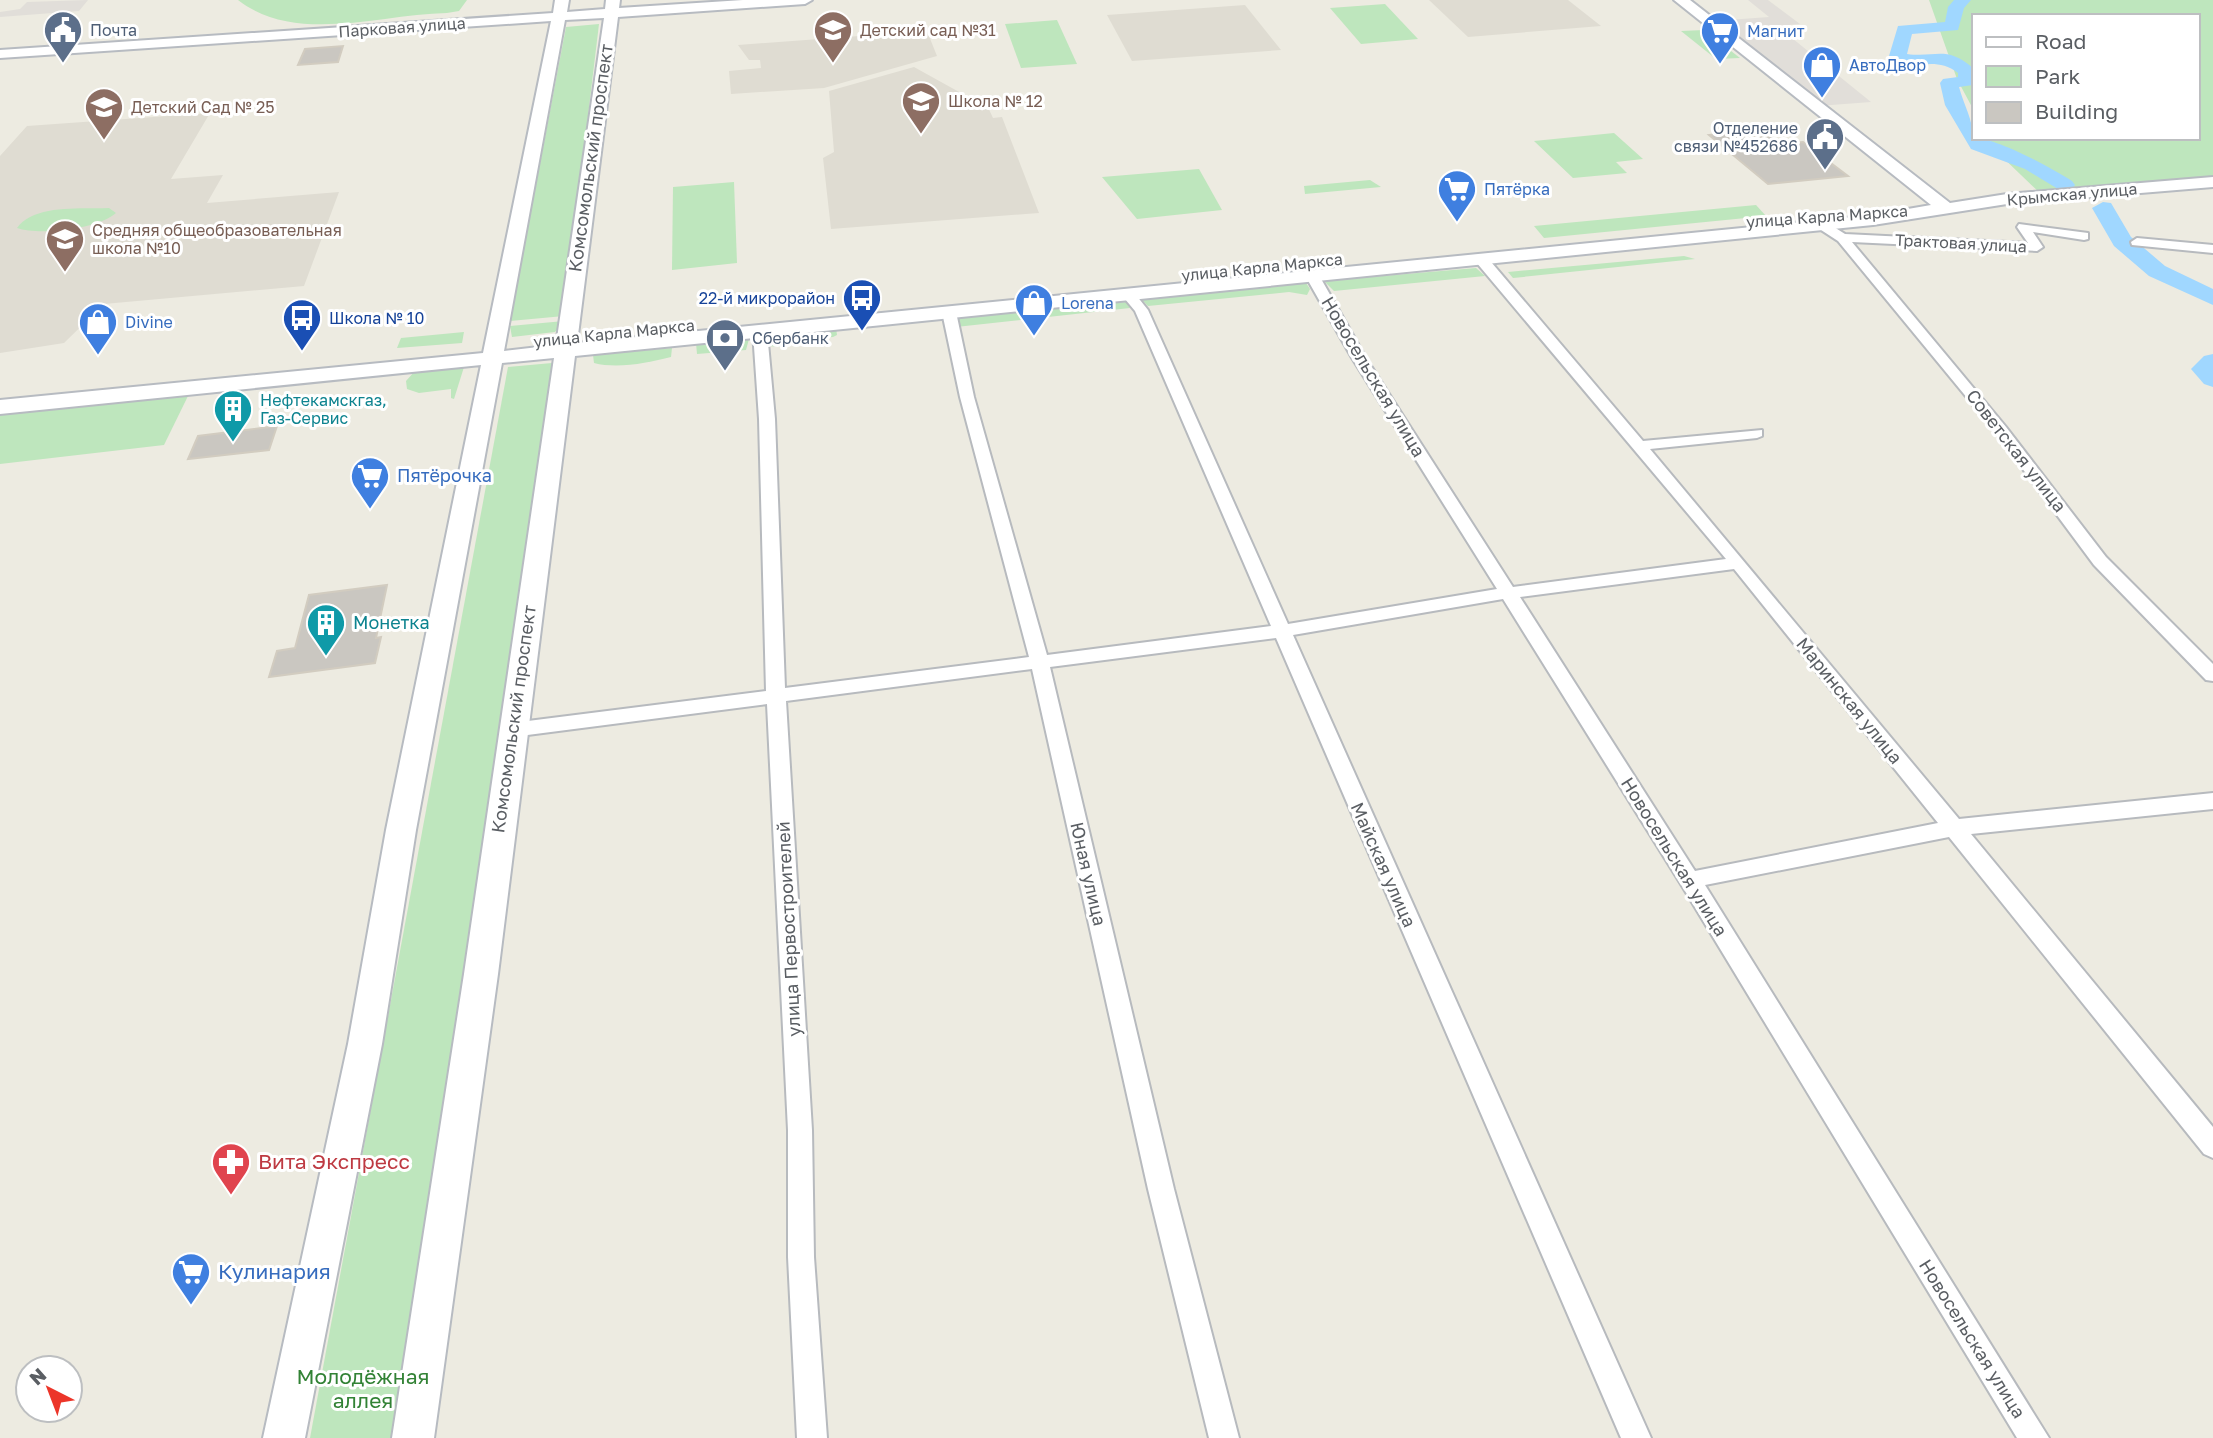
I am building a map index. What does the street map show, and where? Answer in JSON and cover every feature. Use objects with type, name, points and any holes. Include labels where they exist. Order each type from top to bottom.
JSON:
[{"type":"main road","name":"Парковая улица","points":[[0,54],[560,8],[805,0]]},
{"type":"main road","points":[[1681,0],[1937,207]]},
{"type":"main road","name":"Комсомольский проспект","points":[[413,1438],[481,974],[612,7]]},
{"type":"main road","points":[[284,1438],[365,1044],[401,830],[560,8]]},
{"type":"main road","name":"Крымская улица","points":[[1937,207],[2213,182]]},
{"type":"main road","name":"улица Карла Маркса","points":[[565,344],[760,332],[1127,293],[1313,277],[1402,261],[1481,259],[1822,225],[1937,207]]},
{"type":"main road","name":"улица Карла Маркса","points":[[0,407],[565,344],[1937,207]]},
{"type":"main road","name":"улица Карла Маркса","points":[[0,394],[494,352]]},
{"type":"street","name":"Советская улица","points":[[1822,225],[1842,238],[1997,424],[2100,561],[2213,675]]},
{"type":"street","name":"Трактовая улица","points":[[1842,238],[2037,247],[2023,227],[2084,236]]},
{"type":"street","points":[[2137,242],[2213,249]]},
{"type":"street","name":"Маринская улица","points":[[1481,259],[1738,563],[2213,1146]]},
{"type":"street","name":"Новосельская улица","points":[[1313,277],[1359,358],[1690,880],[2034,1438]]},
{"type":"street","name":"Майская улица","points":[[1127,293],[1141,310],[1636,1438]]},
{"type":"street","name":"Юная улица","points":[[949,312],[967,397],[1039,659],[1160,1189],[1224,1438]]},
{"type":"street","name":"улица Первостроителей","points":[[760,332],[767,419],[776,694],[800,1130],[802,1257],[812,1438]]},
{"type":"street","points":[[1640,446],[1757,433]]},
{"type":"street","points":[[512,730],[1039,659],[1280,631],[1507,593],[1738,563]]},
{"type":"street","points":[[1690,880],[1952,828],[2213,801]]},
{"type":"shaded area","points":[[88,0],[79,11],[0,17],[0,12],[20,9],[27,2]]},
{"type":"shaded area","points":[[1429,0],[1568,0],[1601,26],[1468,37]]},
{"type":"shaded area","points":[[1748,0],[1768,0],[1800,24],[1777,26],[1871,102],[1818,106],[1714,21],[1769,17]]},
{"type":"shaded area","points":[[1245,5],[1281,50],[1132,61],[1107,15]]},
{"type":"shaded area","name":"Детский сад №31","points":[[927,31],[937,56],[824,88],[731,94],[729,71],[761,68],[760,60],[749,60],[738,45]]},
{"type":"shaded area","name":"Школа № 12","points":[[914,67],[979,103],[986,103],[993,118],[1002,117],[1039,213],[831,229],[823,158],[834,152],[829,91]]},
{"type":"shaded area","points":[[210,113],[171,179],[223,175],[207,203],[339,192],[304,286],[104,304],[64,343],[0,353],[0,156],[27,126]]},
{"type":"green space","points":[[238,0],[467,0],[459,11],[447,13],[339,24],[312,24],[261,14]]},
{"type":"green space","points":[[1929,0],[2213,0],[2213,182],[2043,196],[1995,150],[1990,140],[2199,140],[2199,14],[1972,14],[1972,107],[1957,79]]},
{"type":"green space","points":[[1385,4],[1418,39],[1361,44],[1330,8]]},
{"type":"green space","points":[[1057,20],[1077,64],[1021,68],[1005,24]]},
{"type":"green space","points":[[599,24],[564,316],[510,321],[566,27]]},
{"type":"green space","points":[[1704,30],[1740,58],[1716,59],[1681,31]]},
{"type":"green space","points":[[1614,133],[1643,159],[1616,162],[1627,173],[1573,178],[1534,141]]},
{"type":"green space","points":[[1199,169],[1222,210],[1137,219],[1102,177]]},
{"type":"green space","points":[[1370,180],[1381,187],[1305,194],[1304,186]]},
{"type":"green space","points":[[734,182],[737,263],[672,270],[673,187]]},
{"type":"green space","points":[[1756,205],[1766,216],[1544,238],[1534,226]]},
{"type":"green space","points":[[109,208],[116,213],[108,219],[83,227],[54,231],[17,228],[24,220],[46,211]]},
{"type":"green space","points":[[1684,256],[1695,259],[1513,278],[1508,272]]},
{"type":"green space","points":[[1476,268],[1485,276],[1334,291],[1324,281]]},
{"type":"green space","points":[[1306,283],[1310,289],[1307,295],[1289,292],[1148,306],[1142,300]]},
{"type":"green space","points":[[1127,302],[1130,308],[956,327],[953,317]]},
{"type":"green space","points":[[564,321],[555,332],[512,337],[510,326]]},
{"type":"green space","points":[[836,328],[837,335],[833,337],[782,341],[782,347],[768,346],[768,335]]},
{"type":"green space","points":[[464,332],[462,343],[397,348],[401,338]]},
{"type":"green space","points":[[744,337],[749,339],[746,350],[697,354],[696,343]]},
{"type":"green space","points":[[672,348],[671,357],[652,361],[622,365],[594,363],[593,355]]},
{"type":"green space","name":"Молодёжная аллея","points":[[552,363],[399,1438],[310,1438],[508,367]]},
{"type":"green space","points":[[464,367],[454,399],[451,398],[451,389],[419,393],[407,389],[406,381],[415,371]]},
{"type":"green space","points":[[188,396],[164,445],[0,464],[0,415]]},
{"type":"building","points":[[343,46],[338,62],[298,65],[305,49]]},
{"type":"building","points":[[1739,132],[1747,138],[1771,136],[1782,144],[1803,142],[1848,176],[1768,184],[1709,135]]},
{"type":"building","name":"Нефтекамскгаз, Газ-Сервис","points":[[277,426],[269,450],[188,459],[198,436]]},
{"type":"building","points":[[387,585],[376,638],[381,637],[375,663],[269,677],[277,651],[295,648],[309,595]]},
{"type":"waterway","points":[[1963,0],[1956,7],[1952,26],[1904,30],[1898,56],[1911,60],[1945,58],[1967,72],[1967,81],[1949,83],[1954,105],[1972,134]]},
{"type":"waterway","points":[[1975,140],[1978,145],[2032,165],[2065,185]]},
{"type":"waterway","points":[[2103,208],[2122,241],[2157,271],[2213,298]]},
{"type":"waterway","points":[[2213,361],[2204,369],[2213,379]]},
{"type":"place","name":"Почта","points":[[63,64]]},
{"type":"place","name":"Детский сад №31","points":[[833,64]]},
{"type":"place","name":"Магнит","points":[[1720,65]]},
{"type":"place","name":"АвтоДвор","points":[[1822,99]]},
{"type":"place","name":"Школа № 12","points":[[921,135]]},
{"type":"place","name":"Детский Сад № 25","points":[[104,141]]},
{"type":"place","name":"Отделение связи №452686","points":[[1825,171]]},
{"type":"place","name":"Пятёрка","points":[[1457,223]]},
{"type":"place","name":"Средняя общеобразовательная школа №10","points":[[65,273]]},
{"type":"place","name":"22-й микрорайон","points":[[862,332]]},
{"type":"place","name":"Lorena","points":[[1034,337]]},
{"type":"place","name":"Школа № 10","points":[[302,352]]},
{"type":"place","name":"Divine","points":[[98,356]]},
{"type":"place","name":"Сбербанк","points":[[725,372]]},
{"type":"place","name":"Нефтекамскгаз, Газ-Сервис","points":[[233,443]]},
{"type":"place","name":"Пятёрочка","points":[[370,510]]},
{"type":"place","name":"Монетка","points":[[326,657]]},
{"type":"place","name":"Вита Экспресс","points":[[231,1196]]},
{"type":"place","name":"Кулинария","points":[[191,1306]]}]
